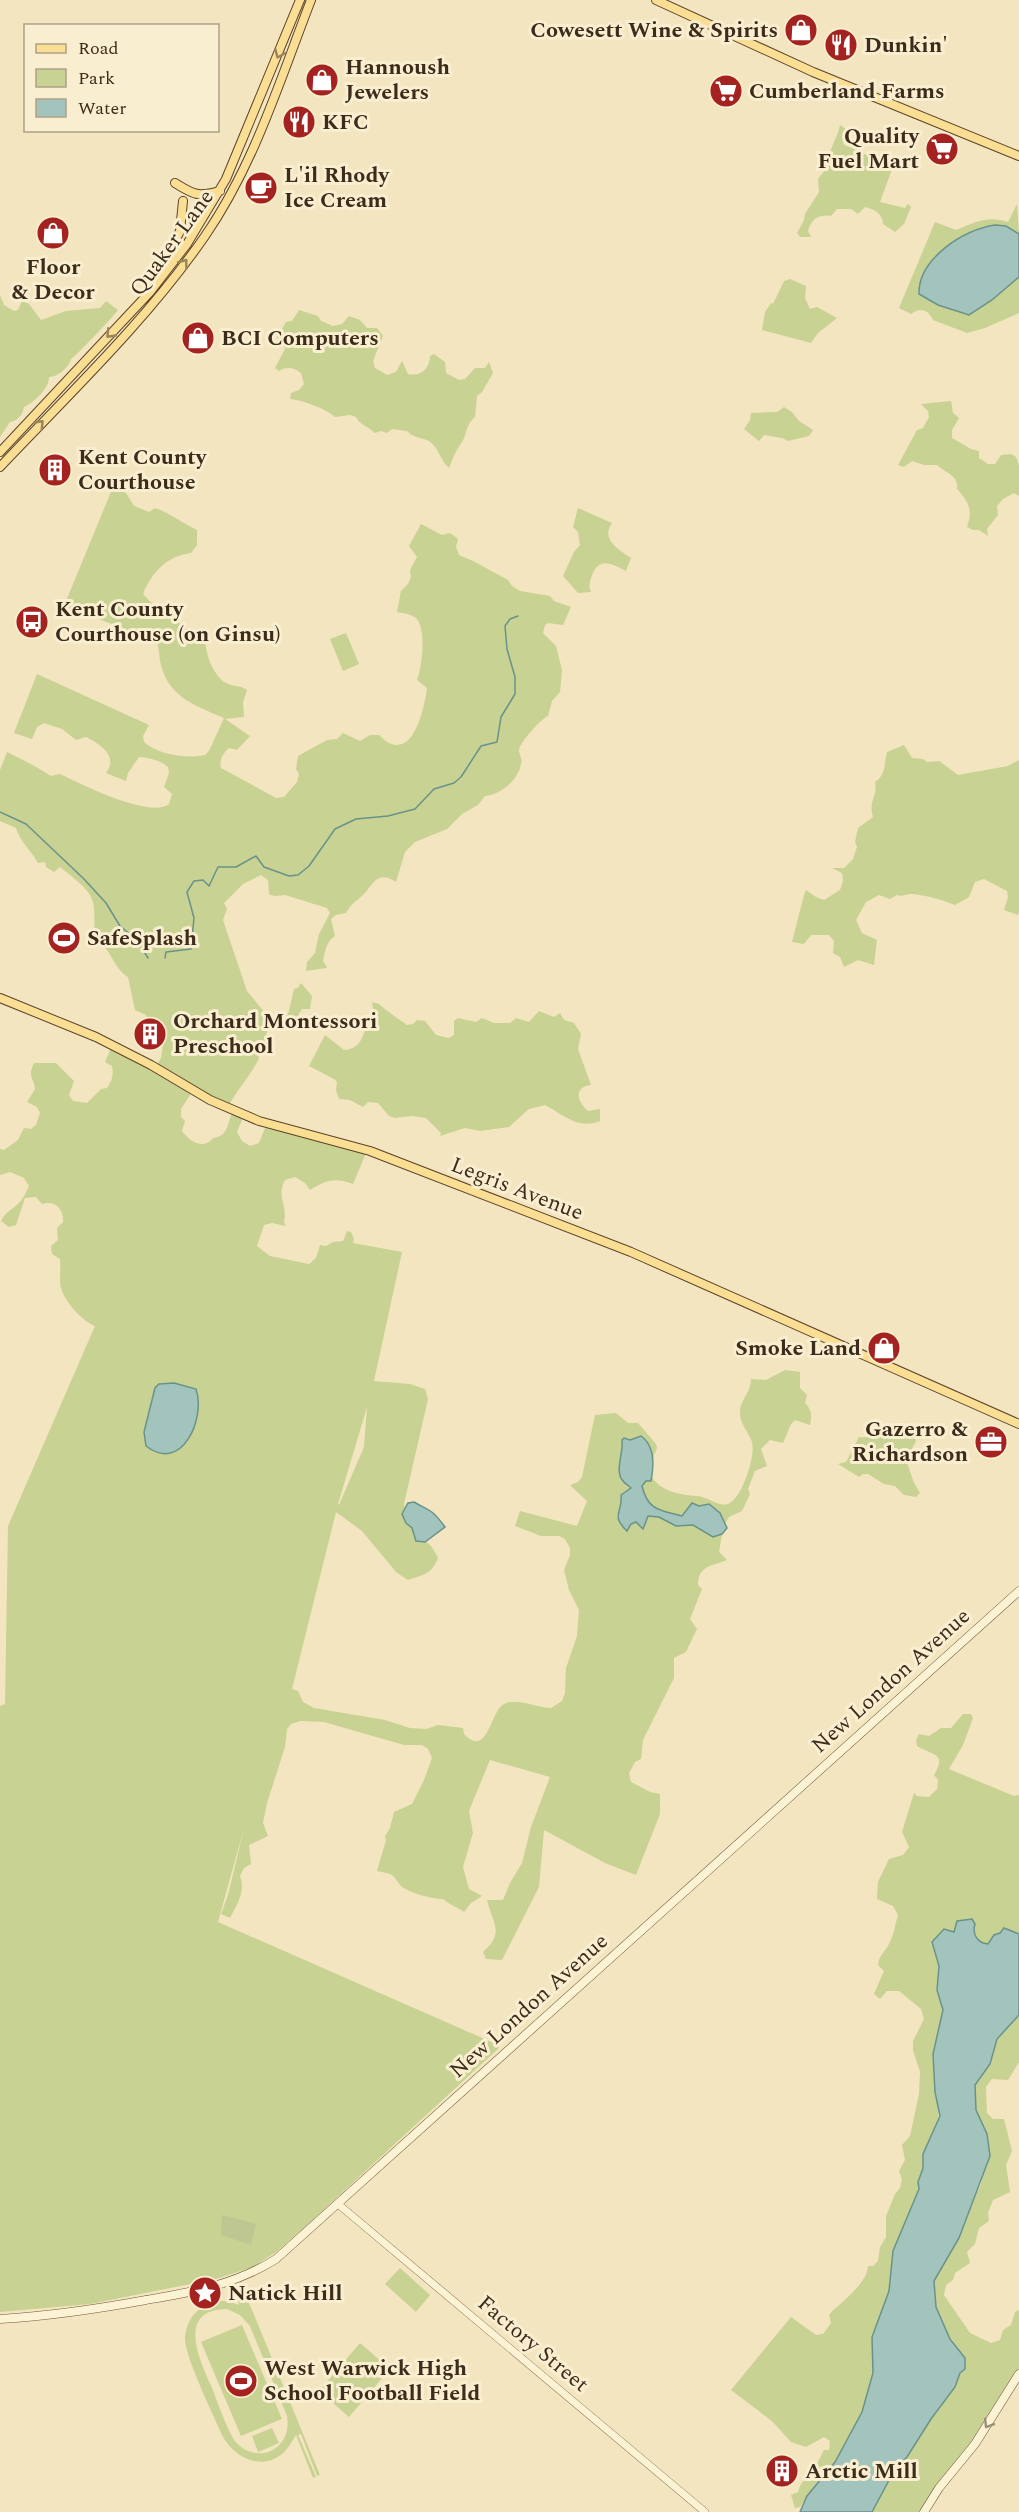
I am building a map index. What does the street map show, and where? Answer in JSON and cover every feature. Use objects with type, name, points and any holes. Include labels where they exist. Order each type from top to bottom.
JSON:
[{"type":"main road","name":"Quaker Lane","points":[[150,292],[198,227],[219,191],[252,119],[300,0]]},
{"type":"main road","name":"Quaker Lane","points":[[0,467],[124,337],[206,235],[234,188],[264,124],[311,0]]},
{"type":"main road","points":[[656,0],[813,72],[1019,156]]},
{"type":"main road","points":[[252,119],[264,124]]},
{"type":"main road","points":[[175,183],[196,195],[203,196],[219,191]]},
{"type":"main road","points":[[0,452],[150,292],[180,231],[183,201]]},
{"type":"main road","name":"Legris Avenue","points":[[0,998],[96,1037],[151,1065],[210,1100],[259,1120],[370,1151],[622,1249],[1019,1424]]},
{"type":"main road","name":"New London Avenue","points":[[0,2319],[69,2314],[222,2285],[257,2271],[276,2259],[1019,1591]]},
{"type":"main road","points":[[924,2512],[939,2488],[975,2444],[1019,2374]]},
{"type":"street","name":"Factory Street","points":[[338,2204],[705,2512]]},
{"type":"green space","points":[[840,125],[846,129],[843,144],[869,156],[889,155],[893,159],[891,172],[880,202],[905,208],[908,204],[911,207],[904,224],[895,232],[883,224],[877,213],[865,207],[858,214],[851,209],[837,209],[831,216],[816,219],[808,231],[811,237],[800,237],[797,233],[805,214],[819,192],[818,179],[827,167]]},
{"type":"green space","points":[[1017,204],[1019,234],[998,225],[986,226],[959,238],[935,257],[921,282],[919,294],[938,305],[969,315],[992,300],[1019,277],[1019,313],[967,333],[933,320],[924,310],[911,314],[899,308],[935,222],[956,230],[988,219],[1008,222]]},
{"type":"green space","points":[[790,279],[806,286],[805,298],[810,309],[817,307],[837,318],[818,333],[811,343],[762,330],[765,312],[771,303],[773,304],[784,281]]},
{"type":"green space","points":[[0,295],[4,305],[14,311],[18,310],[22,301],[29,304],[41,320],[66,311],[100,308],[106,301],[118,310],[71,359],[66,368],[49,377],[47,386],[41,394],[24,407],[21,415],[10,422],[0,437]]},
{"type":"green space","points":[[299,310],[318,316],[321,321],[333,326],[342,324],[349,316],[360,320],[367,328],[377,328],[383,336],[373,361],[375,368],[387,375],[396,372],[402,361],[408,374],[421,373],[426,368],[430,356],[434,354],[445,362],[446,373],[459,380],[465,379],[475,368],[485,368],[489,362],[493,373],[482,392],[477,396],[475,417],[469,424],[449,468],[429,441],[407,431],[392,429],[387,433],[381,431],[375,433],[356,417],[350,415],[335,417],[314,405],[290,399],[291,393],[299,390],[304,384],[301,373],[298,371],[288,368],[279,371],[275,368],[285,349],[277,337],[286,322],[292,321]]},
{"type":"green space","points":[[951,401],[953,413],[959,418],[952,430],[952,438],[979,451],[979,458],[988,464],[995,464],[1001,455],[1011,454],[1016,457],[1019,465],[1019,496],[1014,493],[1003,499],[997,506],[998,515],[987,529],[988,536],[979,530],[967,527],[970,516],[969,506],[957,489],[956,480],[951,475],[937,465],[924,465],[912,461],[904,467],[898,465],[917,430],[923,428],[929,417],[928,411],[921,404]]},
{"type":"green space","points":[[784,407],[813,430],[809,436],[788,441],[764,435],[759,441],[744,429],[750,420],[751,413],[777,412]]},
{"type":"green space","points":[[113,487],[126,493],[134,506],[149,512],[155,508],[197,530],[197,545],[191,553],[168,561],[161,566],[143,594],[157,609],[171,616],[189,630],[206,632],[207,652],[219,678],[230,685],[247,690],[243,702],[244,717],[225,719],[250,736],[237,750],[229,748],[223,754],[221,768],[276,798],[284,797],[297,782],[298,756],[327,740],[337,739],[343,733],[360,741],[370,735],[379,735],[390,743],[400,745],[407,741],[414,732],[423,710],[427,688],[417,680],[422,658],[422,630],[416,618],[397,612],[401,591],[408,584],[411,577],[410,570],[417,557],[409,546],[421,524],[442,535],[450,533],[458,539],[456,547],[459,555],[508,580],[520,591],[550,596],[554,601],[571,607],[563,625],[548,623],[545,625],[543,633],[556,646],[562,670],[560,692],[552,701],[548,716],[531,731],[520,746],[521,762],[513,781],[503,790],[485,796],[478,805],[462,814],[447,829],[415,842],[405,852],[396,882],[389,878],[379,878],[351,905],[346,913],[336,915],[331,919],[335,936],[325,950],[323,961],[326,968],[306,971],[307,962],[315,953],[319,934],[330,913],[327,908],[285,895],[269,894],[268,880],[261,875],[243,884],[224,903],[227,909],[223,920],[247,991],[270,1019],[259,1058],[228,1107],[192,1092],[181,1109],[181,1117],[185,1121],[182,1131],[193,1141],[205,1144],[225,1132],[233,1111],[244,1115],[237,1132],[242,1141],[250,1146],[259,1143],[267,1123],[367,1151],[353,1184],[331,1181],[310,1190],[305,1183],[295,1177],[285,1180],[282,1196],[286,1226],[272,1223],[264,1225],[257,1246],[270,1256],[309,1264],[316,1258],[320,1245],[326,1246],[333,1242],[343,1241],[347,1231],[351,1232],[353,1243],[402,1252],[374,1381],[410,1384],[425,1389],[428,1399],[402,1514],[412,1528],[414,1536],[426,1541],[434,1550],[438,1558],[436,1563],[426,1573],[408,1580],[396,1572],[362,1531],[336,1512],[292,1689],[298,1691],[303,1702],[314,1708],[385,1720],[410,1728],[427,1729],[438,1725],[463,1728],[464,1734],[478,1741],[484,1737],[499,1708],[504,1704],[521,1702],[551,1708],[562,1701],[565,1693],[566,1668],[577,1636],[579,1610],[569,1590],[564,1570],[570,1555],[570,1548],[565,1539],[559,1536],[541,1536],[515,1526],[520,1511],[577,1526],[587,1501],[570,1485],[578,1482],[582,1477],[595,1415],[616,1413],[628,1423],[638,1423],[657,1448],[653,1458],[624,1449],[620,1462],[622,1480],[631,1488],[617,1517],[631,1524],[648,1516],[659,1517],[676,1526],[693,1525],[713,1537],[722,1534],[719,1552],[727,1560],[707,1567],[699,1578],[698,1585],[702,1589],[690,1619],[697,1629],[686,1652],[674,1658],[674,1678],[643,1740],[641,1759],[635,1762],[629,1773],[631,1782],[650,1792],[660,1794],[660,1814],[636,1875],[605,1863],[544,1830],[539,1887],[502,1960],[486,1959],[483,1952],[490,1945],[496,1933],[487,1900],[503,1900],[522,1863],[531,1827],[550,1777],[490,1760],[469,1811],[473,1833],[463,1867],[469,1889],[482,1896],[471,1903],[464,1912],[443,1899],[427,1897],[410,1891],[401,1886],[392,1875],[377,1871],[386,1840],[385,1836],[390,1828],[394,1812],[412,1804],[424,1780],[432,1758],[428,1749],[422,1745],[404,1745],[324,1722],[300,1721],[291,1724],[287,1729],[285,1747],[267,1803],[263,1823],[268,1836],[249,1845],[251,1864],[244,1868],[240,1876],[241,1893],[230,1918],[221,1914],[228,1895],[244,1828],[218,1922],[496,2044],[499,2048],[308,2224],[276,2252],[253,2267],[216,2279],[90,2304],[0,2312],[0,1706],[5,1704],[8,1526],[95,1326],[75,1310],[61,1288],[60,1259],[52,1254],[51,1246],[58,1240],[57,1228],[63,1222],[62,1213],[58,1207],[51,1203],[42,1204],[36,1197],[25,1198],[16,1225],[9,1227],[1,1221],[21,1201],[29,1186],[24,1178],[10,1172],[0,1175],[0,1149],[4,1150],[18,1140],[24,1128],[31,1129],[36,1125],[40,1113],[37,1107],[27,1102],[35,1089],[31,1075],[34,1063],[56,1063],[74,1081],[69,1095],[73,1101],[87,1103],[101,1089],[107,1088],[111,1080],[112,1066],[105,1062],[111,1048],[155,1068],[161,1058],[163,1045],[160,1042],[163,1033],[149,1022],[146,1015],[135,1010],[128,977],[96,939],[93,903],[86,890],[60,867],[54,872],[46,867],[45,862],[38,863],[20,838],[16,828],[0,821],[0,770],[7,752],[51,776],[60,774],[132,804],[160,807],[169,804],[172,794],[164,787],[169,773],[168,767],[162,763],[139,757],[128,773],[126,781],[106,773],[109,767],[109,756],[102,747],[86,737],[76,740],[62,729],[44,723],[37,727],[32,739],[14,733],[37,674],[149,725],[143,736],[144,742],[157,750],[173,755],[205,755],[224,718],[185,699],[170,686],[161,665],[157,641],[64,606]],"holes":[[[367,1407],[364,1447],[339,1505]]]},
{"type":"green space","points":[[578,508],[612,523],[608,535],[610,539],[617,548],[631,558],[626,571],[612,564],[599,565],[590,581],[591,592],[578,593],[563,576],[574,552],[580,545],[578,532],[573,527]]},
{"type":"green space","points":[[346,633],[359,664],[343,671],[330,639]]},
{"type":"green space","points":[[904,745],[912,758],[923,759],[927,762],[939,761],[958,775],[1008,766],[1019,760],[1019,912],[1018,915],[1004,910],[1008,897],[1007,891],[984,879],[975,882],[969,897],[955,905],[917,895],[897,895],[890,899],[879,895],[866,902],[856,920],[862,933],[877,940],[874,965],[858,960],[844,967],[840,957],[833,953],[834,941],[829,935],[811,935],[804,944],[792,942],[804,895],[806,890],[824,900],[840,890],[843,881],[842,873],[832,868],[844,868],[853,859],[857,847],[855,842],[858,828],[873,817],[875,782],[883,773],[887,752]]},
{"type":"green space","points":[[301,983],[312,996],[310,1009],[302,1009],[297,1017],[285,1020],[294,989],[298,988]]},
{"type":"green space","points":[[372,1002],[379,1004],[407,1025],[417,1020],[425,1021],[436,1035],[449,1038],[454,1035],[454,1021],[458,1018],[476,1022],[482,1018],[494,1023],[510,1023],[516,1018],[529,1022],[539,1011],[554,1017],[560,1013],[564,1020],[574,1023],[581,1034],[578,1049],[591,1085],[581,1089],[579,1099],[588,1111],[600,1109],[600,1121],[578,1123],[545,1105],[529,1109],[509,1127],[480,1131],[465,1128],[440,1136],[441,1133],[426,1118],[413,1116],[395,1118],[389,1116],[378,1103],[368,1102],[363,1107],[350,1100],[339,1099],[336,1090],[337,1082],[309,1066],[325,1035],[344,1050],[356,1046],[374,1016]]},
{"type":"green space","points":[[785,1370],[800,1372],[800,1388],[807,1395],[805,1403],[811,1413],[810,1425],[795,1420],[783,1443],[770,1440],[761,1449],[767,1466],[755,1471],[748,1489],[750,1494],[742,1511],[729,1517],[725,1524],[720,1513],[676,1515],[653,1508],[642,1486],[646,1481],[651,1481],[652,1477],[672,1492],[701,1497],[724,1505],[733,1500],[743,1486],[752,1456],[752,1442],[741,1421],[740,1413],[751,1379],[766,1380]]},
{"type":"green space","points":[[908,1425],[914,1428],[916,1441],[906,1460],[920,1493],[916,1497],[904,1495],[895,1486],[884,1484],[868,1474],[859,1477],[838,1464],[846,1462],[859,1437],[885,1436],[898,1432]]},
{"type":"green space","points":[[963,1714],[971,1714],[973,1718],[963,1745],[949,1769],[1014,1796],[1019,1795],[1019,1934],[1004,1928],[1000,1933],[994,1935],[988,1945],[976,1937],[975,1924],[971,1919],[957,1921],[954,1933],[937,1955],[939,1966],[937,1990],[943,2010],[933,2054],[939,2121],[923,2154],[919,2189],[893,2251],[889,2291],[872,2337],[873,2373],[862,2412],[835,2462],[821,2477],[800,2507],[795,2508],[791,2495],[798,2492],[824,2450],[829,2450],[830,2441],[824,2437],[806,2447],[791,2442],[772,2421],[731,2390],[791,2317],[816,2335],[823,2334],[831,2323],[829,2315],[832,2311],[860,2284],[868,2266],[873,2266],[878,2261],[880,2247],[886,2237],[886,2216],[902,2179],[899,2171],[905,2160],[902,2145],[910,2136],[919,2094],[920,2072],[913,2050],[913,2041],[924,2019],[921,2009],[899,1991],[887,1991],[880,1999],[874,1994],[884,1971],[878,1965],[891,1941],[898,1915],[893,1906],[877,1899],[878,1882],[889,1859],[903,1855],[909,1847],[902,1832],[914,1793],[917,1796],[929,1797],[937,1789],[938,1780],[934,1775],[939,1759],[917,1746],[916,1740],[919,1734],[929,1736],[941,1728],[951,1728]]},
{"type":"green space","points":[[1019,2015],[1019,2062],[1008,2080],[992,2079],[986,2087],[987,2113],[993,2119],[1004,2119],[1012,2151],[1006,2165],[1010,2192],[993,2200],[988,2213],[989,2221],[979,2228],[975,2244],[967,2252],[970,2263],[955,2273],[953,2280],[946,2285],[944,2295],[970,2333],[991,2343],[1000,2340],[1003,2330],[1011,2325],[1015,2312],[1019,2310],[1019,2374],[924,2512],[872,2512],[895,2469],[907,2457],[955,2387],[965,2358],[944,2329],[936,2307],[934,2281],[981,2184],[987,2134],[976,2110],[975,2085],[990,2064],[997,2039]]},
{"type":"green space","points":[[222,2215],[256,2224],[251,2245],[221,2235]]},
{"type":"green space","points":[[400,2268],[430,2295],[416,2312],[385,2284]]},
{"type":"green space","points":[[245,2293],[320,2475],[317,2476],[301,2434],[298,2435],[316,2477],[313,2478],[296,2435],[284,2452],[274,2459],[257,2462],[241,2456],[223,2437],[207,2402],[189,2357],[185,2337],[186,2329],[194,2314],[209,2303],[219,2301],[239,2305],[237,2296]],"holes":[[[227,2309],[240,2315],[250,2326],[287,2416],[287,2428],[279,2446],[262,2453],[243,2448],[234,2440],[198,2352],[196,2328],[201,2318],[211,2312]]]},
{"type":"green space","name":"West Warwick High School Football Field","points":[[242,2325],[282,2419],[241,2436],[201,2342]]},
{"type":"green space","points":[[360,2343],[390,2369],[349,2417],[319,2391]]},
{"type":"green space","points":[[272,2428],[279,2443],[258,2452],[252,2436]]},
{"type":"water","points":[[995,225],[1006,226],[1019,234],[1019,277],[992,300],[969,315],[938,305],[919,294],[926,269],[945,248],[970,233]]},
{"type":"water","points":[[174,1383],[196,1389],[197,1414],[188,1439],[180,1448],[170,1453],[159,1453],[146,1446],[144,1432],[155,1388],[159,1384]]},
{"type":"water","points":[[641,1436],[649,1445],[652,1457],[651,1481],[646,1481],[642,1486],[651,1505],[682,1516],[692,1503],[699,1506],[709,1504],[720,1513],[727,1528],[722,1534],[713,1537],[693,1525],[676,1526],[659,1517],[648,1516],[643,1529],[636,1522],[631,1524],[627,1531],[622,1526],[618,1517],[621,1495],[631,1488],[620,1477],[619,1472],[622,1440]]},
{"type":"water","points":[[414,1502],[434,1514],[445,1527],[425,1542],[416,1541],[412,1528],[406,1523],[402,1514],[408,1503]]},
{"type":"water","points":[[972,1919],[975,1924],[976,1937],[984,1943],[988,1944],[994,1935],[1000,1933],[1004,1928],[1019,1934],[1019,2015],[997,2039],[990,2064],[975,2085],[976,2110],[987,2134],[990,2156],[959,2238],[934,2281],[936,2307],[950,2339],[965,2358],[965,2369],[960,2373],[955,2387],[907,2457],[895,2469],[872,2512],[800,2512],[807,2496],[835,2462],[862,2412],[873,2373],[872,2337],[889,2291],[893,2251],[919,2189],[923,2154],[940,2116],[935,2092],[933,2054],[943,2010],[937,1990],[939,1966],[932,1942],[944,1929],[954,1932],[957,1921]]},
{"type":"waterway","points":[[165,958],[166,952],[191,949],[194,918],[187,892],[194,881],[203,880],[209,886],[218,867],[236,867],[256,856],[264,867],[289,876],[298,875],[309,866],[335,829],[356,819],[388,816],[415,809],[434,789],[454,783],[461,777],[481,746],[497,742],[501,717],[515,694],[515,677],[507,649],[505,626],[510,619],[518,616]]},
{"type":"waterway","points":[[0,812],[26,824],[84,879],[106,903],[120,926],[137,940],[148,958]]},
{"type":"place","name":"Cowesett Wine & Spirits","points":[[801,30]]},
{"type":"place","name":"Dunkin'","points":[[841,45]]},
{"type":"place","name":"Hannoush Jewelers","points":[[322,80]]},
{"type":"place","name":"Cumberland Farms","points":[[726,91]]},
{"type":"place","name":"KFC","points":[[299,122]]},
{"type":"place","name":"Quality Fuel Mart","points":[[942,149]]},
{"type":"place","name":"L'il Rhody Ice Cream","points":[[261,188]]},
{"type":"place","name":"Floor & Decor","points":[[53,233]]},
{"type":"place","name":"BCI Computers","points":[[198,338]]},
{"type":"place","name":"Kent County Courthouse","points":[[55,470]]},
{"type":"place","name":"Kent County Courthouse (on Ginsu)","points":[[32,622]]},
{"type":"place","name":"SafeSplash","points":[[64,938]]},
{"type":"place","name":"Orchard Montessori Preschool","points":[[150,1034]]},
{"type":"place","name":"Smoke Land","points":[[884,1348]]},
{"type":"place","name":"Gazerro & Richardson","points":[[991,1442]]},
{"type":"place","name":"Natick Hill","points":[[205,2293]]},
{"type":"place","name":"West Warwick High School Football Field","points":[[241,2381]]},
{"type":"place","name":"Arctic Mill","points":[[782,2471]]}]
